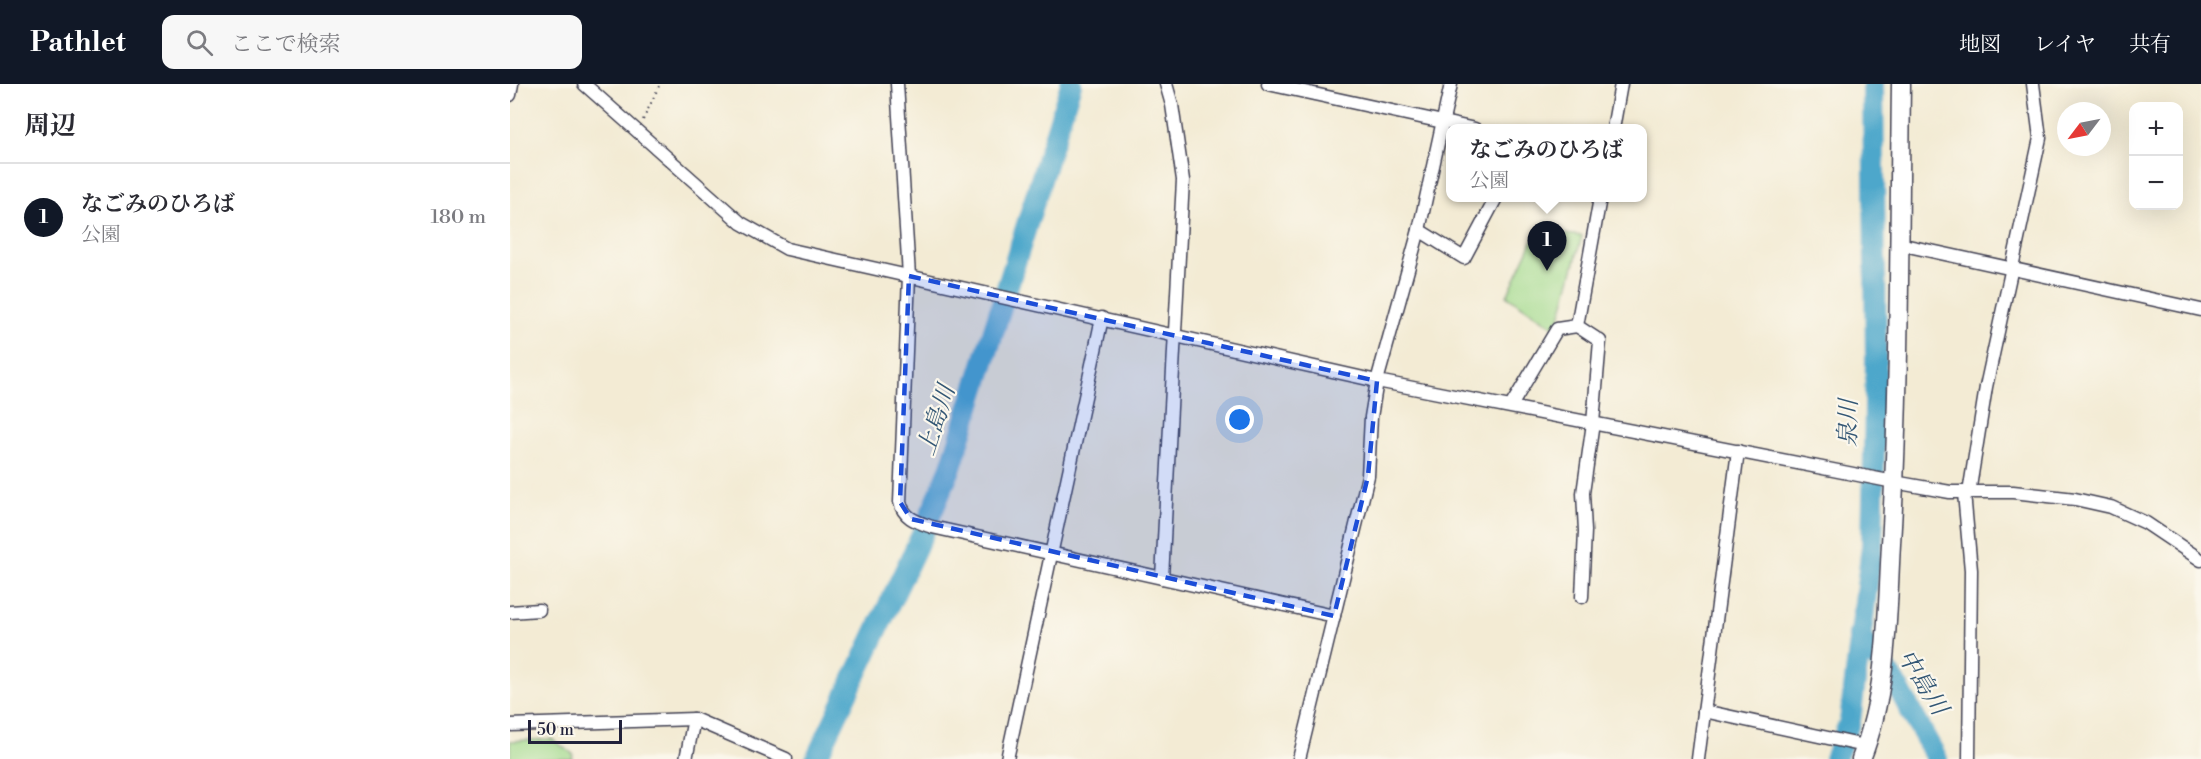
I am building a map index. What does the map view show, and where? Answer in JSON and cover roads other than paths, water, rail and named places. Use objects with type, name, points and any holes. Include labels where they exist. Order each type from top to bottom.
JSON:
[{"type":"street","points":[[510,95],[512,84]]},
{"type":"street","points":[[584,84],[741,223],[787,249],[1377,381],[1894,482],[1967,493],[2013,492],[2075,499],[2111,507],[2146,523],[2201,560]]},
{"type":"street","points":[[897,84],[909,276],[900,502],[902,510],[911,519],[932,527],[1334,616]]},
{"type":"street","points":[[1162,578],[1183,180],[1172,105],[1166,84]]},
{"type":"street","points":[[1268,84],[1452,124]]},
{"type":"street","points":[[1299,759],[1368,476],[1371,417],[1377,381],[1395,307],[1419,230],[1451,84]]},
{"type":"street","points":[[1614,124],[1621,84]]},
{"type":"street","points":[[1704,711],[1828,738],[1864,750],[1882,674],[1887,630],[1894,482],[1901,84]]},
{"type":"street","points":[[1970,759],[1971,570],[1967,493],[2010,268],[2040,138],[2033,84]]},
{"type":"street","points":[[1419,230],[1464,258],[1494,202]]},
{"type":"street","points":[[1577,326],[1599,202]]},
{"type":"street","points":[[1899,244],[2201,310]]},
{"type":"street","points":[[1007,759],[1102,318]]},
{"type":"street","points":[[1511,406],[1557,329],[1577,326],[1600,341],[1593,423],[1583,494],[1585,531],[1582,597]]},
{"type":"street","points":[[1698,759],[1737,451]]},
{"type":"street","points":[[510,612],[539,610]]},
{"type":"street","points":[[686,759],[694,719]]},
{"type":"street","points":[[510,725],[694,719],[786,759]]},
{"type":"waterway","name":"上島川","points":[[816,759],[922,535],[951,467],[1071,84]]},
{"type":"waterway","name":"泉川","points":[[1835,759],[1850,721],[1872,546],[1876,361],[1873,84]]},
{"type":"waterway","name":"中島川","points":[[1859,635],[1895,682],[1937,759]]},
{"type":"place","name":"なごみのひろば","points":[[1547,271]]}]
